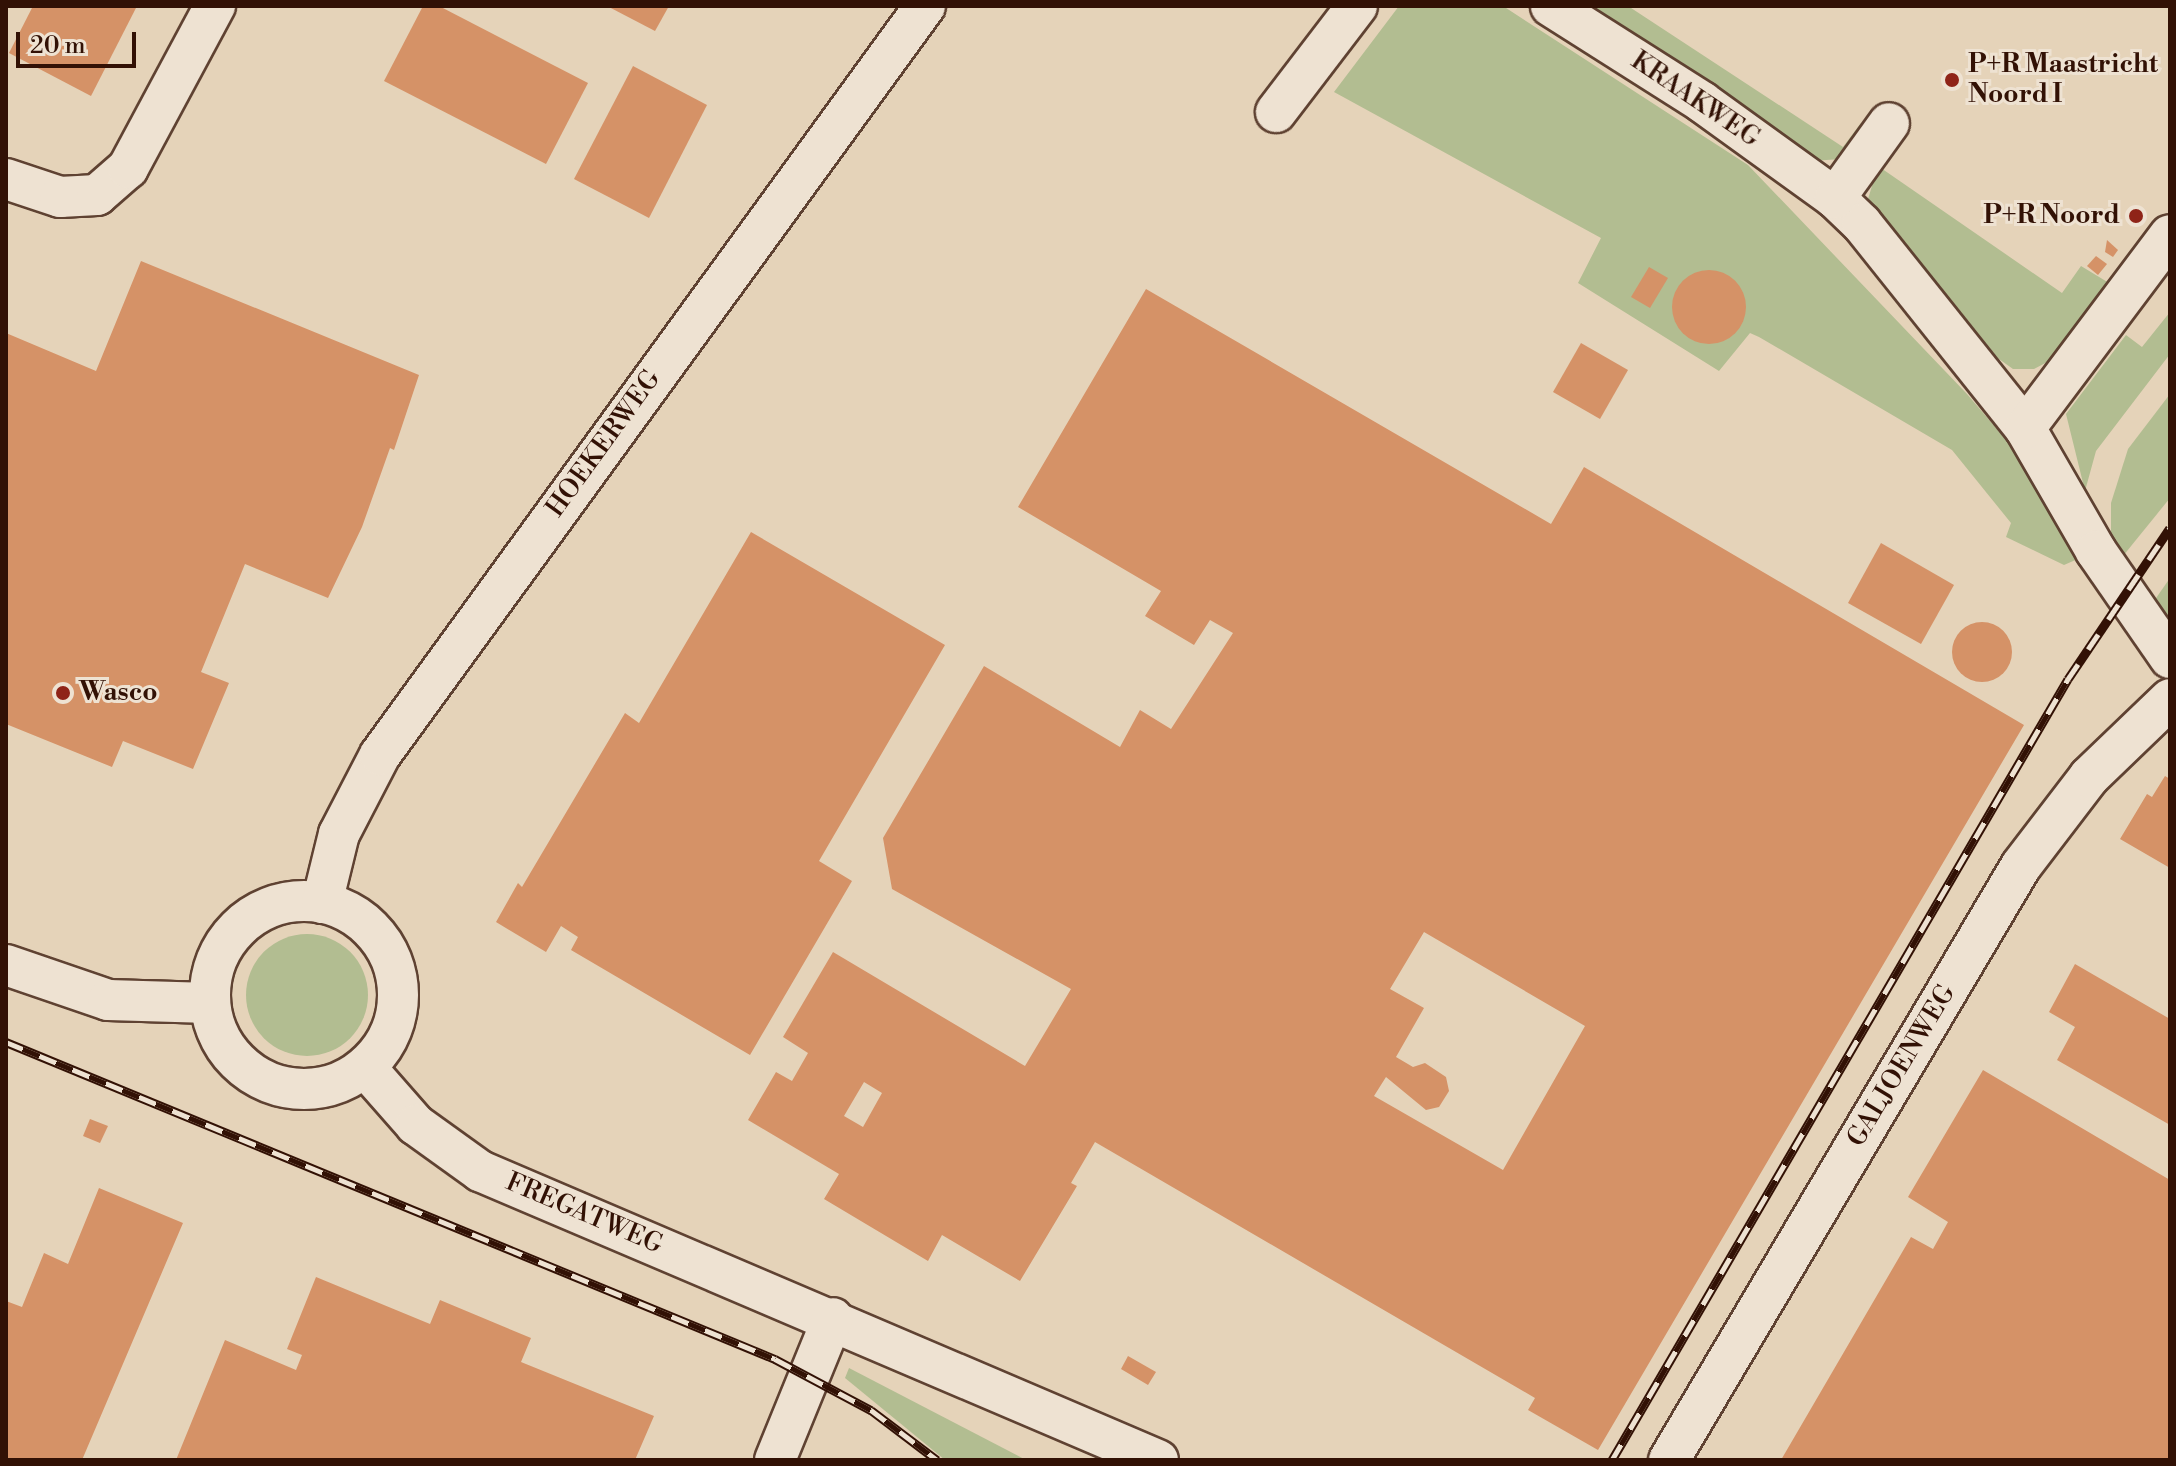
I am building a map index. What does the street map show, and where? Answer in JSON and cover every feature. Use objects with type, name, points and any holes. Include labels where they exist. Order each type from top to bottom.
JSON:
[{"type":"street","points":[[6,179],[60,197],[97,195],[128,168],[215,6]]},
{"type":"street","name":"HOEKERWEG","points":[[322,903],[339,834],[380,755],[925,6]]},
{"type":"street","points":[[1276,112],[1357,6]]},
{"type":"street","name":"KRAAKWEG","points":[[1551,6],[1702,102],[1835,198],[2025,428],[2096,551],[2170,658]]},
{"type":"street","points":[[1835,198],[1889,123]]},
{"type":"street","points":[[2025,428],[2170,235]]},
{"type":"street","name":"GALJOENWEG","points":[[1669,1460],[2021,866],[2089,777],[2170,699]]},
{"type":"street","points":[[322,903],[357,917],[371,930],[397,981],[392,1028],[365,1067],[329,1086],[288,1088],[250,1072],[222,1042],[210,1003],[217,960],[242,925],[279,904],[322,903]]},
{"type":"street","points":[[6,965],[108,1000],[210,1003]]},
{"type":"street","name":"FREGATWEG","points":[[365,1067],[416,1125],[480,1171],[833,1318],[1158,1460]]},
{"type":"street","points":[[775,1460],[833,1318]]},
{"type":"green space","points":[[1399,6],[1503,6],[1748,165],[1967,394],[2025,462],[2080,558],[2064,565],[2006,537],[2011,523],[1952,450],[1759,337],[1750,333],[1719,371],[1578,283],[1601,238],[1334,92]]},
{"type":"green space","points":[[1586,6],[1628,6],[1843,147],[1861,123],[1864,128],[1841,159],[1812,161]]},
{"type":"green space","points":[[1878,166],[2062,293],[2081,266],[2109,283],[2051,360],[2034,369],[2013,369],[1992,354],[1865,209]]},
{"type":"green space","points":[[2170,312],[2170,354],[2096,451],[2085,491],[2066,414],[2126,335],[2142,347]]},
{"type":"green space","points":[[2170,394],[2170,498],[2123,556],[2111,539],[2111,503],[2128,449]]},
{"type":"green space","points":[[2170,578],[2170,623],[2154,601]]},
{"type":"green space","points":[[307,934],[330,939],[350,952],[363,972],[368,995],[363,1018],[350,1038],[330,1051],[307,1056],[284,1051],[264,1038],[251,1018],[246,995],[251,972],[264,952],[284,939]]},
{"type":"green space","points":[[849,1368],[1026,1460],[945,1460],[845,1378]]},
{"type":"building","points":[[33,6],[137,6],[91,96],[9,53]]},
{"type":"building","points":[[423,6],[439,6],[588,83],[546,164],[384,81]]},
{"type":"building","points":[[607,6],[669,6],[655,31]]},
{"type":"building","points":[[633,66],[707,105],[649,218],[574,179]]},
{"type":"building","points":[[2107,240],[2118,250],[2113,257],[2105,252]]},
{"type":"building","points":[[2096,256],[2107,264],[2098,275],[2087,266]]},
{"type":"building","points":[[141,261],[419,375],[394,450],[390,448],[362,527],[328,598],[245,564],[201,672],[229,683],[193,769],[123,741],[112,767],[6,724],[6,333],[96,371]]},
{"type":"building","points":[[1649,267],[1668,278],[1650,308],[1631,297]]},
{"type":"building","points":[[1702,270],[1716,270],[1730,276],[1740,286],[1746,307],[1744,321],[1730,338],[1716,344],[1702,344],[1688,338],[1678,328],[1672,314],[1672,300],[1678,286],[1688,276]]},
{"type":"building","points":[[1146,289],[1551,524],[1584,467],[2024,725],[1598,1450],[1528,1410],[1535,1398],[1095,1142],[1071,1183],[1077,1186],[1020,1281],[942,1235],[928,1261],[824,1199],[839,1174],[748,1120],[776,1072],[792,1081],[808,1053],[783,1037],[833,952],[1025,1066],[1071,989],[892,889],[883,838],[984,666],[1120,747],[1140,710],[1171,729],[1233,633],[1210,620],[1194,645],[1145,616],[1161,591],[1018,507]],"holes":[[[1424,932],[1585,1026],[1503,1170],[1374,1096],[1386,1077],[1426,1110],[1439,1107],[1449,1091],[1446,1077],[1425,1063],[1413,1067],[1396,1057],[1424,1008],[1390,989]],[[864,1082],[882,1093],[863,1127],[844,1116]]]},
{"type":"building","points":[[1581,343],[1628,370],[1600,419],[1553,392]]},
{"type":"building","points":[[751,532],[945,645],[819,861],[852,881],[750,1055],[571,950],[578,937],[561,926],[546,952],[496,922],[518,883],[522,887],[625,713],[639,723]]},
{"type":"building","points":[[1881,543],[1954,585],[1921,644],[1848,603]]},
{"type":"building","points":[[1982,622],[1994,624],[2003,631],[2010,640],[2010,664],[2003,673],[1994,680],[1982,682],[1970,680],[1961,673],[1954,664],[1952,652],[1954,640],[1961,631],[1970,624]]},
{"type":"building","points":[[2165,776],[2170,779],[2170,868],[2120,839],[2147,794],[2152,797]]},
{"type":"building","points":[[2075,964],[2170,1019],[2170,1125],[2057,1060],[2075,1027],[2049,1012]]},
{"type":"building","points":[[1983,1070],[2170,1180],[2170,1460],[1781,1460],[1911,1237],[1933,1249],[1948,1222],[1908,1197]]},
{"type":"building","points":[[90,1119],[108,1126],[100,1143],[83,1136]]},
{"type":"building","points":[[99,1188],[183,1223],[82,1460],[6,1460],[6,1301],[22,1307],[44,1253],[68,1264]]},
{"type":"building","points":[[316,1277],[430,1324],[440,1300],[531,1338],[521,1362],[654,1416],[635,1460],[176,1460],[225,1340],[296,1370],[302,1355],[287,1349]]},
{"type":"building","points":[[1128,1356],[1156,1372],[1148,1385],[1121,1369]]},
{"type":"railway","points":[[1612,1460],[2068,679],[2170,528]]},
{"type":"railway","points":[[6,1042],[775,1359],[871,1410],[937,1460]]},
{"type":"place","name":"P+R Maastricht Noord I","points":[[1952,80]]},
{"type":"place","name":"P+R Noord","points":[[2136,216]]},
{"type":"place","name":"Wasco","points":[[63,693]]}]
